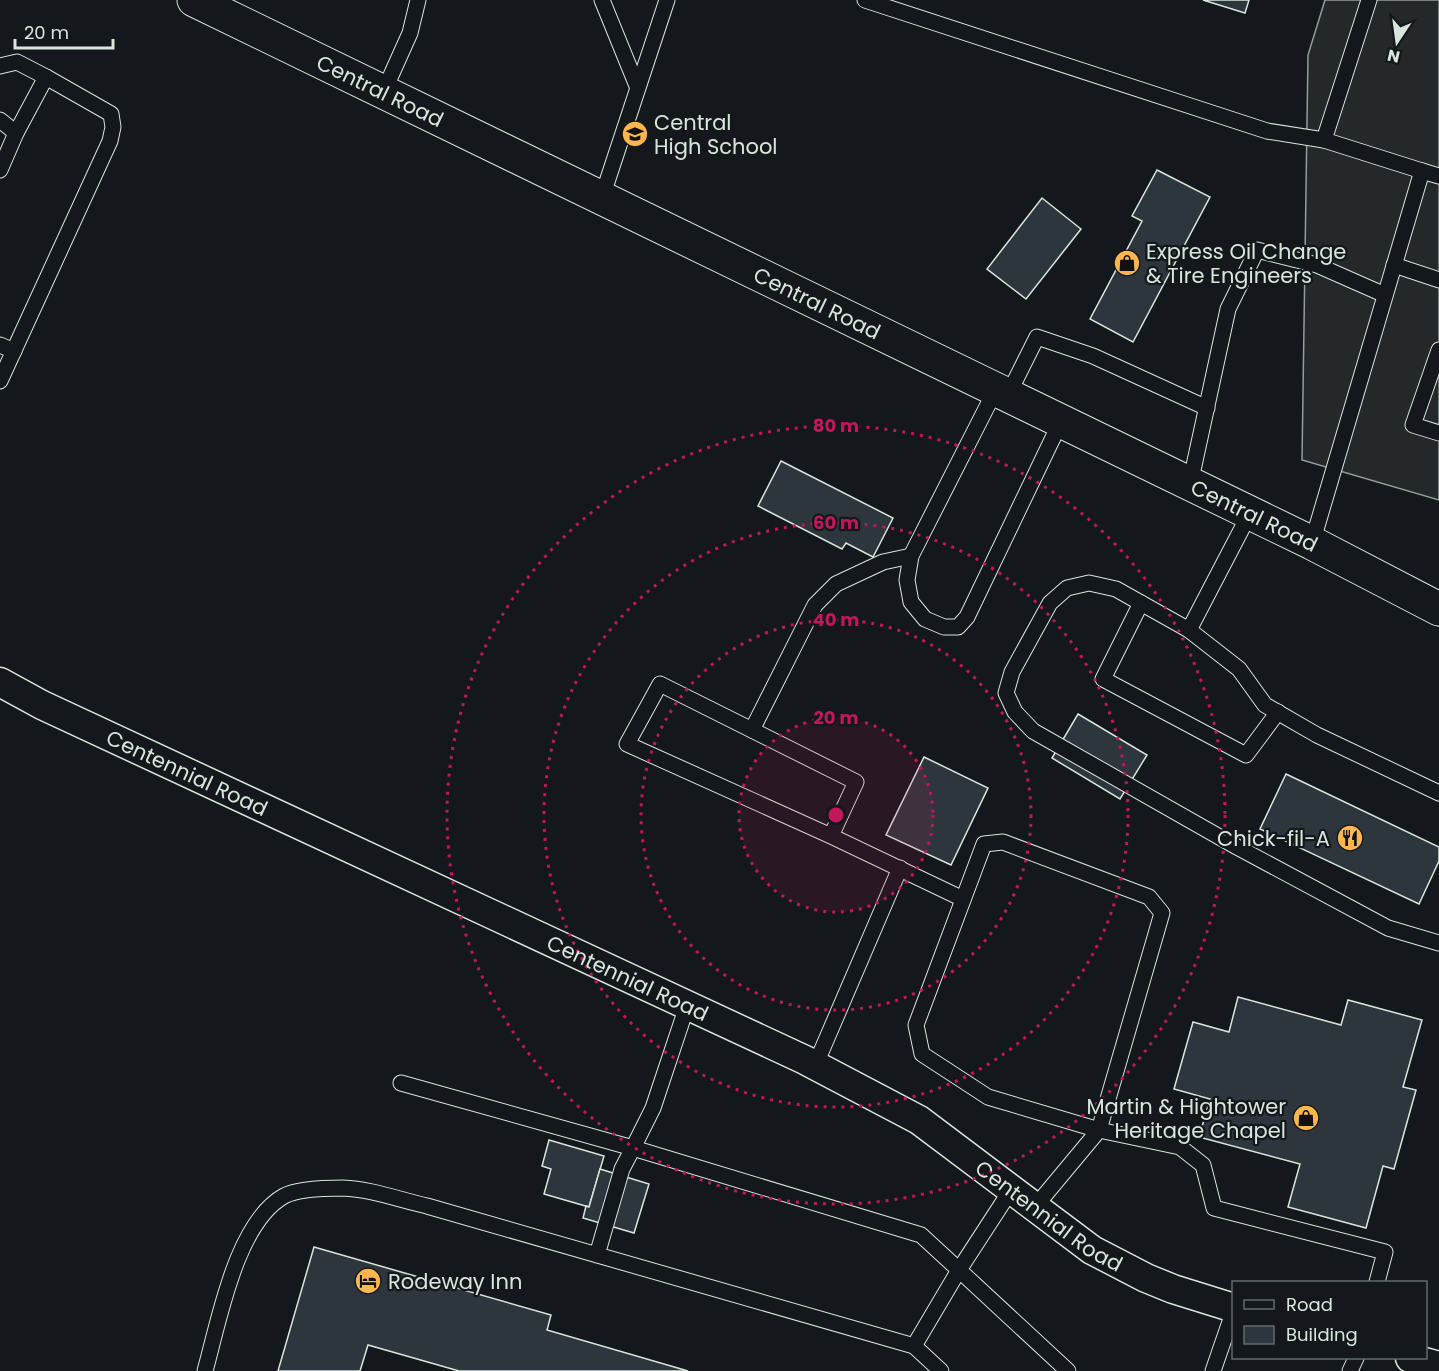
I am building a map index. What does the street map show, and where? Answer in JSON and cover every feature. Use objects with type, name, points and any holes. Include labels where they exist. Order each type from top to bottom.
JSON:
[{"type":"street","name":"Central Road","points":[[194,0],[1312,543],[1439,609]]},
{"type":"street","name":"Centennial Road","points":[[0,682],[42,705],[815,1066],[919,1120],[1092,1250],[1146,1278],[1232,1309]]},
{"type":"street","points":[[1414,1359],[1439,1366]]},
{"type":"lane","points":[[384,91],[410,33],[418,0]]},
{"type":"lane","points":[[602,0],[637,86]]},
{"type":"lane","points":[[602,197],[667,0]]},
{"type":"lane","points":[[865,0],[1267,131],[1324,140],[1439,177]]},
{"type":"lane","points":[[1324,140],[1368,0]]},
{"type":"lane","points":[[0,66],[17,62],[111,114],[113,127],[110,141],[7,348],[0,381]]},
{"type":"lane","points":[[0,170],[16,133],[46,78]]},
{"type":"lane","points":[[0,120],[16,133]]},
{"type":"lane","points":[[1312,543],[1422,171]]},
{"type":"lane","points":[[1190,484],[1228,309],[1257,250],[1317,265],[1385,295]]},
{"type":"lane","points":[[1394,265],[1439,279]]},
{"type":"lane","points":[[1061,422],[967,617],[958,627],[944,627],[925,619],[911,602],[907,580],[911,556],[1002,392],[1037,337],[1093,356],[1207,408]]},
{"type":"lane","points":[[1439,350],[1413,425],[1439,433]]},
{"type":"lane","points":[[1189,630],[1250,513]]},
{"type":"lane","points":[[752,730],[815,605],[836,584],[883,562],[911,556]]},
{"type":"lane","points":[[1439,793],[1317,735],[1265,705],[1239,669],[1189,630],[1116,589],[1089,583],[1067,588],[1050,603],[1012,672],[1006,693],[1015,712],[1033,730],[1238,848],[1388,928],[1439,943]]},
{"type":"lane","points":[[1142,603],[1103,679],[1246,755],[1278,712]]},
{"type":"lane","points":[[831,836],[856,782],[660,684],[627,744],[831,836],[963,899]]},
{"type":"lane","points":[[1034,1208],[1099,1130],[1162,913],[1149,897],[1003,842],[984,844],[916,1025],[922,1054],[988,1097],[1099,1130],[1180,1147],[1203,1165],[1214,1208],[1385,1252],[1377,1281]]},
{"type":"lane","points":[[815,1066],[900,868]]},
{"type":"lane","points":[[597,1255],[622,1169],[653,1108],[687,1006]]},
{"type":"lane","points":[[401,1083],[633,1148],[921,1235],[1068,1371]]},
{"type":"lane","points":[[205,1371],[230,1280],[244,1244],[263,1214],[285,1196],[314,1190],[343,1188],[371,1192],[427,1206],[914,1346],[941,1371]]},
{"type":"lane","points":[[914,1346],[959,1270],[1011,1190]]},
{"type":"lane","points":[[1213,1371],[1232,1312]]},
{"type":"shaded area","points":[[1325,0],[1439,0],[1439,500],[1302,460],[1308,55]]},
{"type":"building","points":[[1203,0],[1249,0],[1245,13]]},
{"type":"building","points":[[1157,170],[1210,197],[1133,342],[1090,319],[1142,221],[1132,216]]},
{"type":"building","points":[[1042,198],[1081,229],[1026,299],[987,269]]},
{"type":"building","points":[[781,461],[893,518],[873,557],[846,543],[842,549],[758,506]]},
{"type":"building","points":[[1078,714],[1147,755],[1120,799],[1052,758]]},
{"type":"building","points":[[924,757],[988,788],[951,865],[886,835]]},
{"type":"building","name":"Chick-fil-A","points":[[1286,774],[1439,847],[1439,861],[1419,904],[1260,829]]},
{"type":"building","name":"Martin & Hightower Heritage Chapel","points":[[1238,997],[1341,1025],[1348,1000],[1422,1020],[1403,1087],[1416,1090],[1394,1169],[1383,1166],[1366,1228],[1288,1207],[1300,1164],[1199,1137],[1210,1099],[1174,1089],[1193,1022],[1229,1032]]},
{"type":"building","points":[[549,1140],[604,1156],[589,1207],[544,1194],[551,1169],[542,1166]]},
{"type":"building","points":[[600,1169],[649,1184],[634,1233],[583,1218],[586,1206],[589,1207]]},
{"type":"building","name":"Rodeway Inn","points":[[314,1247],[551,1315],[547,1330],[688,1371],[459,1371],[368,1345],[360,1371],[278,1371]]},
{"type":"place","name":"Central High School","points":[[635,134]]},
{"type":"place","name":"Express Oil Change & Tire Engineers","points":[[1127,263]]},
{"type":"place","name":"Chick-fil-A","points":[[1350,838]]},
{"type":"place","name":"Martin & Hightower Heritage Chapel","points":[[1306,1118]]},
{"type":"place","name":"Rodeway Inn","points":[[368,1281]]}]
